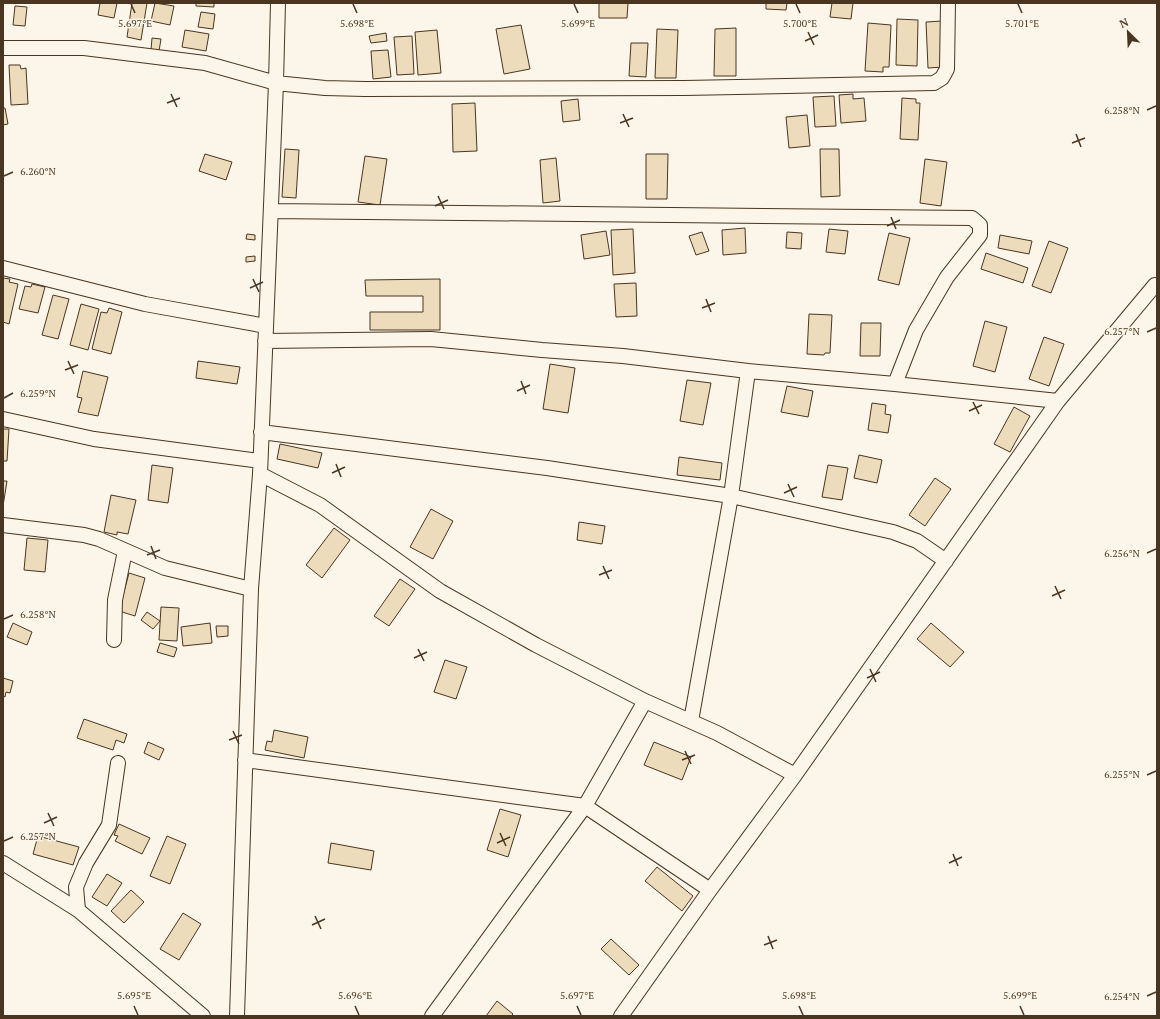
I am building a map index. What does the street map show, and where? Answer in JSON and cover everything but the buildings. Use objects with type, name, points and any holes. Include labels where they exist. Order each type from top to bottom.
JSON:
[{"type":"street","points":[[237,1016],[251,588],[260,468],[278,3]]},
{"type":"street","points":[[3,48],[84,48],[205,63],[276,83],[325,88],[684,88],[934,83],[942,78],[947,69],[948,3]]},
{"type":"street","points":[[271,211],[972,218],[980,225],[980,235],[947,278],[916,330],[895,384]]},
{"type":"street","points":[[3,268],[145,304],[266,326]]},
{"type":"street","points":[[621,1016],[710,890],[795,775],[1058,401],[1155,285]]},
{"type":"street","points":[[265,341],[431,339],[623,356],[748,371],[895,384],[1058,401]]},
{"type":"street","points":[[691,721],[731,496],[748,371]]},
{"type":"street","points":[[3,419],[94,439],[260,468],[320,505],[440,591],[536,645],[645,701],[717,733],[795,775]]},
{"type":"street","points":[[261,432],[547,468],[731,496],[893,532],[917,541],[946,561]]},
{"type":"street","points":[[3,525],[84,535],[99,539],[165,568],[251,588]]},
{"type":"street","points":[[114,640],[115,600],[125,551]]},
{"type":"street","points":[[432,1016],[585,806],[645,701]]},
{"type":"street","points":[[245,760],[585,806],[710,890]]},
{"type":"street","points":[[78,910],[76,887],[86,863],[109,825],[118,763]]},
{"type":"street","points":[[3,863],[78,910],[204,1016]]}]
